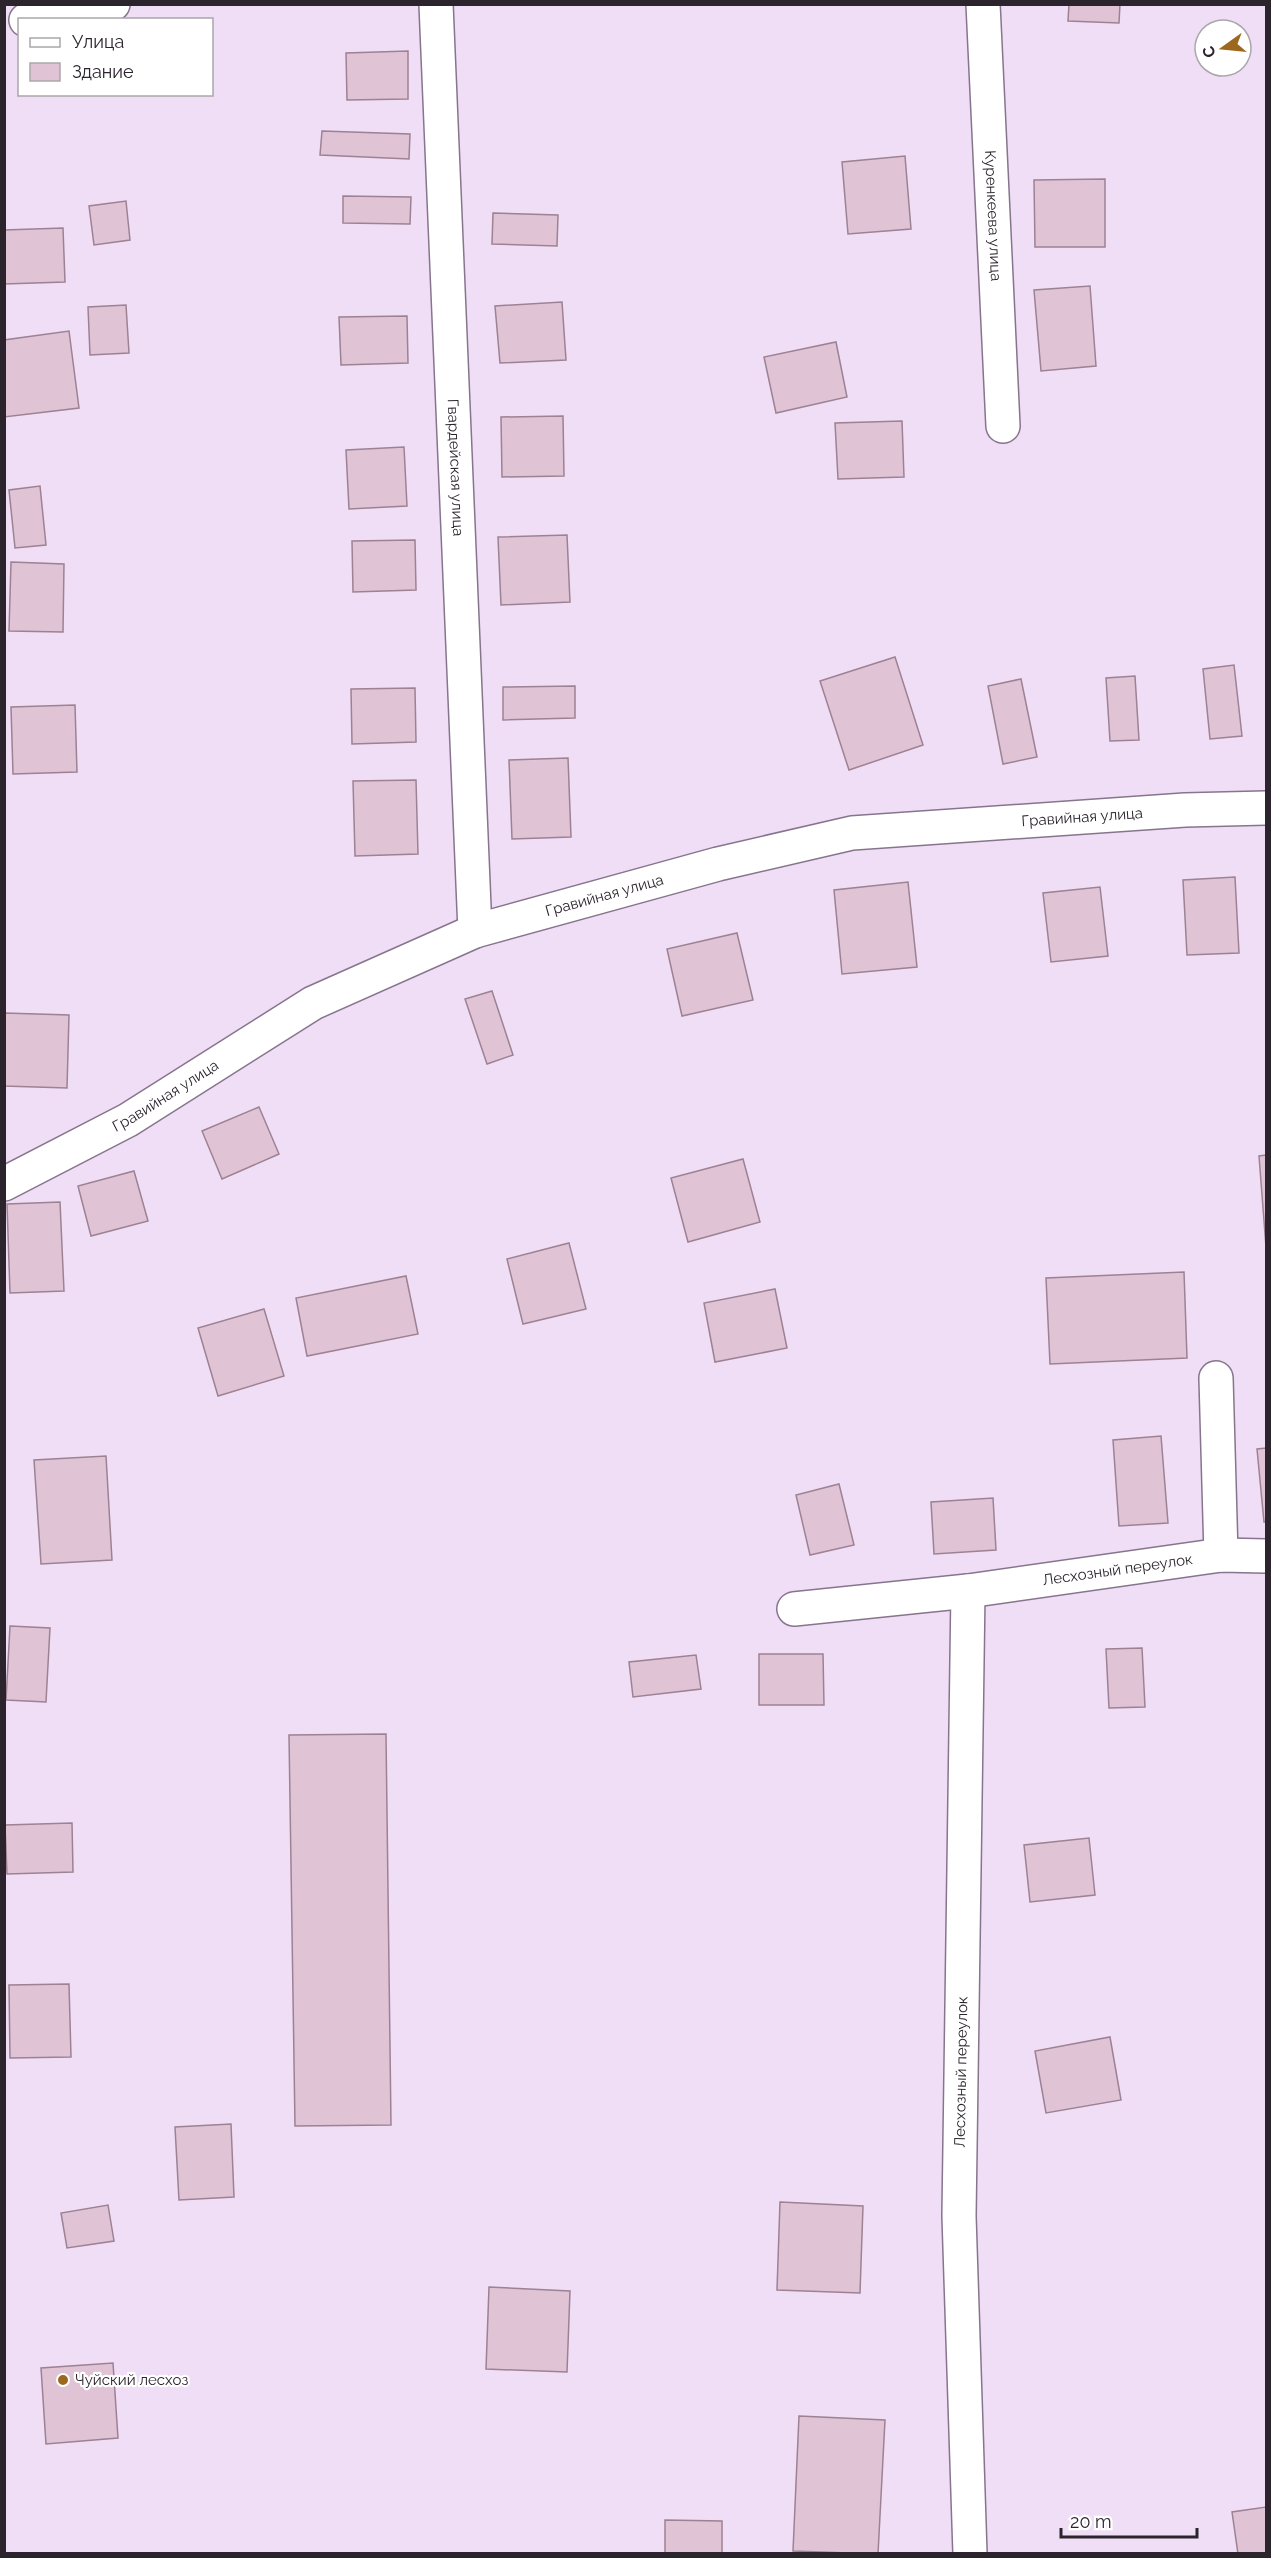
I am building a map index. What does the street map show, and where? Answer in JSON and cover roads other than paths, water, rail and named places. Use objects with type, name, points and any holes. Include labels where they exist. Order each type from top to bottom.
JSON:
[{"type":"street","points":[[37,18],[113,4]]},
{"type":"street","name":"Гвардейская улица","points":[[436,4],[475,931]]},
{"type":"street","name":"Куренкеева улица","points":[[983,4],[1003,426]]},
{"type":"street","name":"Гравийная улица","points":[[4,1184],[128,1120],[313,1003],[475,931],[718,864],[852,833],[1185,810],[1266,808]]},
{"type":"street","points":[[1216,1378],[1221,1556]]},
{"type":"street","name":"Лесхозный переулок","points":[[794,1610],[968,1591],[1221,1556],[1266,1556]]},
{"type":"street","name":"Лесхозный переулок","points":[[968,1591],[959,2216],[970,2553]]},
{"type":"place","name":"Чуйский лесхоз","points":[[63,2380]]}]
